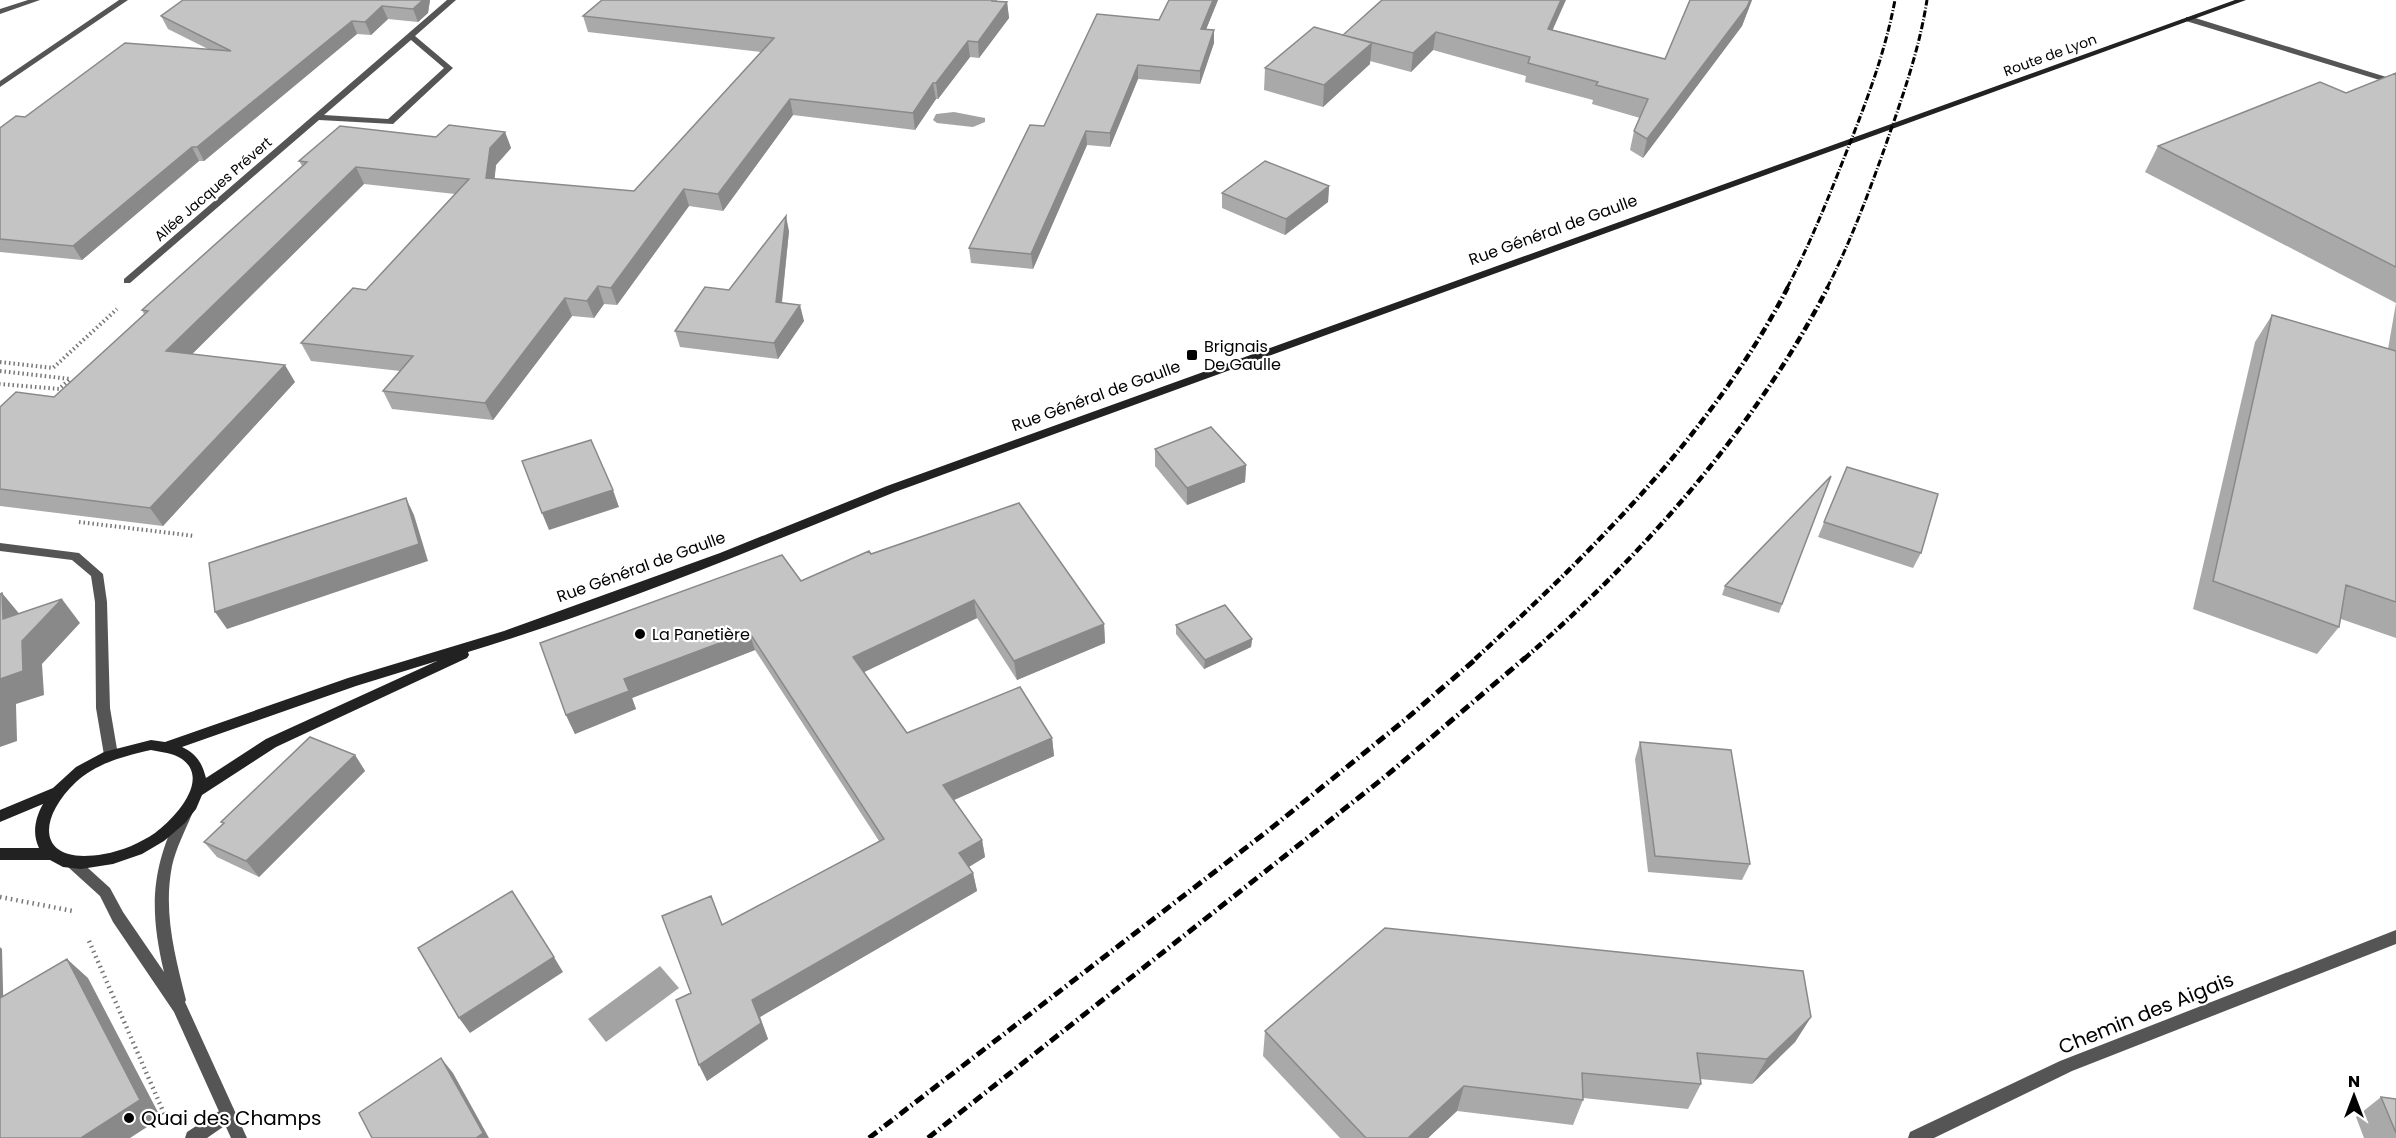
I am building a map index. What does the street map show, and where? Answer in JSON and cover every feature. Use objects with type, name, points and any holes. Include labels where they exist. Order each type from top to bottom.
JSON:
[{"type":"main road","name":"Route de Lyon","points":[[1868,135],[2242,0]]},
{"type":"main road","name":"Rue Général de Gaulle","points":[[169,746],[353,682],[508,635],[724,556],[902,485],[1868,135]]},
{"type":"main road","name":"Rue Général de Gaulle","points":[[198,791],[271,743],[508,635]]},
{"type":"main road","points":[[151,745],[169,746],[185,752],[195,762],[200,775],[198,791],[185,813],[168,831],[146,846],[95,863],[72,863],[52,854],[42,843],[40,827],[45,810],[72,777],[111,755],[151,745]]},
{"type":"main road","points":[[0,816],[57,793]]},
{"type":"main road","points":[[0,854],[52,854]]},
{"type":"street","points":[[0,12],[36,0]]},
{"type":"street","points":[[0,85],[124,0]]},
{"type":"street","name":"Allée Jacques Prévert","points":[[128,281],[452,0]]},
{"type":"street","points":[[2189,20],[2396,83]]},
{"type":"street","points":[[317,117],[390,123],[449,68],[411,36]]},
{"type":"street","points":[[0,547],[75,556],[97,574],[101,602],[103,708],[111,755]]},
{"type":"street","points":[[179,1008],[164,942],[160,895],[165,865],[185,813]]},
{"type":"street","points":[[72,863],[105,892],[118,917],[179,1008],[238,1138]]},
{"type":"street","name":"Chemin des Aigais","points":[[1916,1138],[2066,1066],[2396,937]]},
{"type":"street","points":[[193,1138],[228,1114]]},
{"type":"path","points":[[0,362],[53,368],[135,292],[128,281]]},
{"type":"path","points":[[0,370],[70,379],[59,389],[0,384]]},
{"type":"path","points":[[69,520],[195,536]]},
{"type":"path","points":[[0,897],[76,912]]},
{"type":"path","points":[[86,934],[170,1127]]},
{"type":"shaded area","points":[[954,112],[985,118],[985,122],[973,127],[937,123],[933,120],[936,114]]},
{"type":"shaded area","points":[[660,966],[679,988],[606,1042],[588,1019]]},
{"type":"building","points":[[183,0],[423,0],[413,9],[382,6],[365,22],[352,21],[197,147],[192,147],[73,246],[0,239],[0,128],[16,116],[25,117],[125,43],[231,51],[161,16]]},
{"type":"building","points":[[602,0],[992,0],[1007,2],[978,42],[968,41],[936,83],[933,83],[913,113],[790,99],[718,194],[684,189],[611,288],[598,286],[587,301],[565,298],[485,403],[383,391],[413,356],[301,343],[353,288],[366,290],[469,179],[356,167],[166,351],[285,365],[150,508],[0,489],[0,407],[16,392],[54,397],[148,311],[142,310],[307,162],[299,161],[340,126],[436,137],[449,125],[505,132],[490,148],[486,178],[634,191],[774,38],[583,16]]},
{"type":"building","points":[[1169,0],[1213,0],[1201,29],[1214,30],[1200,71],[1138,65],[1110,133],[1086,131],[1031,254],[969,248],[1030,125],[1044,126],[1097,14],[1159,20]]},
{"type":"building","points":[[1382,0],[1561,0],[1548,29],[1665,59],[1690,0],[1750,0],[1647,139],[1634,131],[1648,99],[1596,85],[1598,82],[1528,63],[1530,57],[1436,32],[1413,53],[1343,35]]},
{"type":"building","points":[[1314,27],[1372,43],[1324,85],[1265,68]]},
{"type":"building","points":[[2396,73],[2396,267],[2158,146],[2320,82],[2346,93]]},
{"type":"building","points":[[1265,161],[1329,186],[1286,219],[1222,193]]},
{"type":"building","points":[[786,216],[776,302],[800,305],[774,343],[675,331],[705,287],[729,290]]},
{"type":"building","points":[[2272,315],[2396,351],[2396,602],[2346,585],[2339,627],[2213,581]]},
{"type":"building","points":[[1211,427],[1246,465],[1187,488],[1155,449]]},
{"type":"building","points":[[591,440],[613,490],[542,513],[522,461]]},
{"type":"building","points":[[1847,467],[1938,494],[1921,553],[1824,522]]},
{"type":"building","points":[[1831,476],[1782,604],[1725,586]]},
{"type":"building","points":[[406,498],[419,544],[215,612],[209,563]]},
{"type":"building","points":[[1019,503],[1104,624],[1014,661],[974,600],[853,657],[907,733],[1020,687],[1052,738],[943,785],[982,840],[959,853],[973,873],[752,1000],[761,1023],[699,1065],[676,1000],[691,993],[662,916],[711,896],[722,925],[884,839],[749,632],[624,679],[629,691],[566,715],[540,643],[782,555],[801,581],[869,551],[871,554]]},
{"type":"building","points":[[2,593],[3,619],[62,599],[22,641],[23,671],[0,679],[0,594]]},
{"type":"building","points":[[1225,605],[1252,639],[1205,660],[1176,625]]},
{"type":"building","points":[[310,737],[355,755],[246,861],[204,842],[224,823],[221,822]]},
{"type":"building","points":[[1640,742],[1731,750],[1750,864],[1655,856]]},
{"type":"building","points":[[512,891],[554,957],[459,1018],[418,948]]},
{"type":"building","points":[[1385,928],[1803,971],[1811,1017],[1767,1059],[1697,1053],[1701,1084],[1582,1073],[1583,1100],[1464,1086],[1408,1138],[1366,1138],[1265,1031]]},
{"type":"building","points":[[67,959],[140,1100],[81,1138],[0,1138],[0,998]]},
{"type":"building","points":[[441,1058],[483,1133],[476,1138],[372,1138],[359,1113]]},
{"type":"building","points":[[2381,1097],[2396,1099],[2396,1133]]},
{"type":"railway","points":[[1787,288],[1818,221],[1861,115],[1880,59],[1895,0]]},
{"type":"railway","points":[[1827,288],[1858,219],[1904,92],[1915,56],[1927,0]]},
{"type":"railway","points":[[1475,659],[1607,532],[1687,440],[1724,391],[1758,340],[1788,287]]},
{"type":"railway","points":[[1524,659],[1611,577],[1693,487],[1731,440],[1766,390],[1799,339],[1828,287]]},
{"type":"railway","points":[[869,1138],[1269,830],[1405,720],[1477,658]]},
{"type":"railway","points":[[928,1138],[1386,776],[1525,658]]},
{"type":"place","name":"Brignais De Gaulle","points":[[1192,355]]},
{"type":"place","name":"La Panetière","points":[[640,634]]},
{"type":"place","name":"Quai des Champs","points":[[129,1118]]}]
